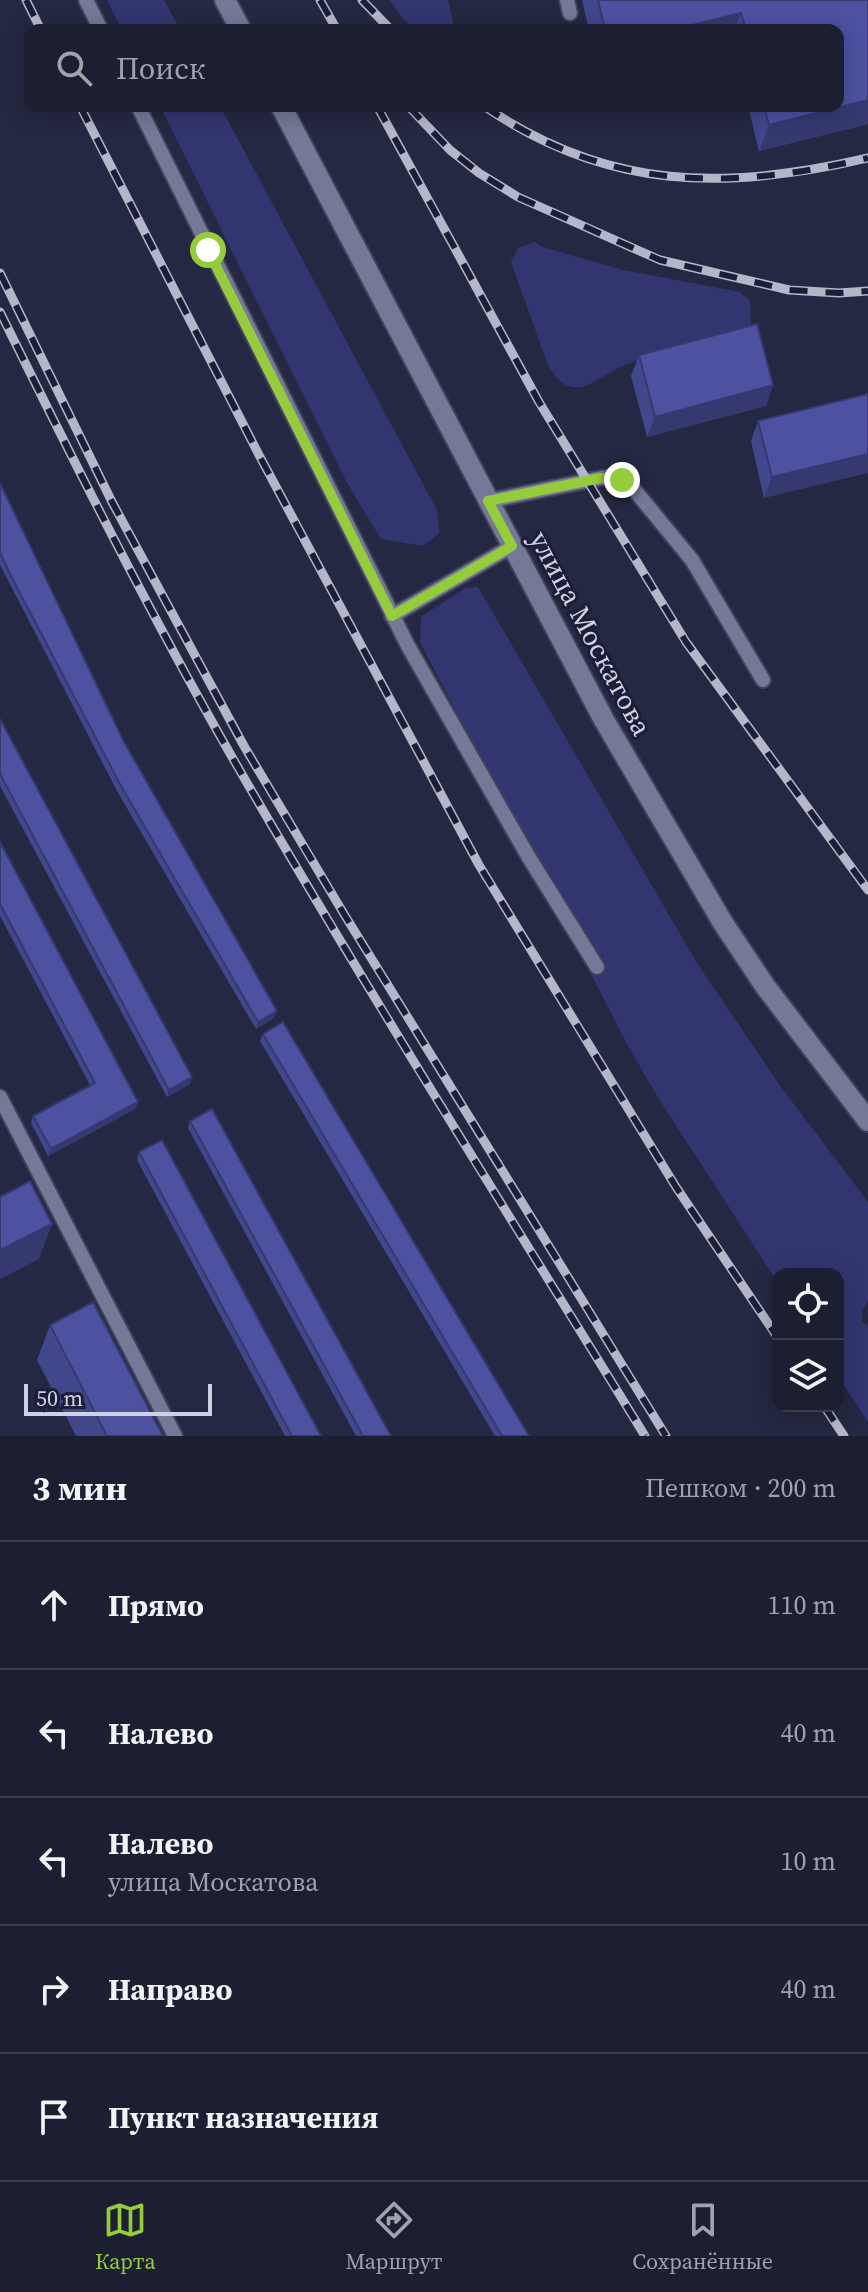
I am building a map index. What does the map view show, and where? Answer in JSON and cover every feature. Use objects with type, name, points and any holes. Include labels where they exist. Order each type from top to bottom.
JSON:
[{"type":"main road","points":[[225,0],[238,24]]},
{"type":"main road","name":"улица Москатова","points":[[284,112],[604,720],[723,923],[765,986],[868,1121]]},
{"type":"lane","points":[[86,0],[98,24]]},
{"type":"lane","points":[[141,112],[392,616],[521,843],[597,967]]},
{"type":"lane","points":[[488,501],[601,478],[622,480],[632,487],[692,560],[763,680]]},
{"type":"lane","points":[[392,616],[512,546]]},
{"type":"lane","points":[[0,1097],[35,1181],[175,1436]]},
{"type":"shaded area","points":[[107,0],[164,0],[177,24],[119,24]]},
{"type":"shaded area","points":[[390,0],[448,0],[454,24],[409,24]]},
{"type":"shaded area","points":[[163,112],[223,112],[437,510],[439,533],[423,546],[381,539],[346,481]]},
{"type":"shaded area","points":[[535,242],[542,247],[623,270],[740,292],[750,301],[751,324],[725,341],[642,359],[586,386],[570,387],[557,378],[548,365],[511,262],[518,248]]},
{"type":"shaded area","points":[[478,587],[697,963],[781,1087],[868,1202],[868,1301],[862,1311],[862,1322],[868,1326],[868,1422],[844,1385],[844,1268],[772,1268],[772,1274],[627,1044],[420,642],[421,617],[465,588]]},
{"type":"building","points":[[598,0],[868,0],[868,100],[844,106],[844,24],[744,24],[741,13],[696,24],[604,24]]},
{"type":"building","points":[[766,112],[820,112],[769,125]]},
{"type":"building","points":[[757,324],[773,385],[655,417],[639,355]]},
{"type":"building","points":[[868,394],[868,454],[772,477],[758,421]]},
{"type":"building","points":[[0,483],[124,742],[277,1011],[258,1022],[120,784],[9,572],[0,552]]},
{"type":"building","points":[[0,719],[192,1077],[169,1090],[0,774]]},
{"type":"building","points":[[0,842],[138,1102],[51,1149],[33,1116],[95,1083],[0,904]]},
{"type":"building","points":[[283,1022],[529,1436],[502,1436],[263,1034]]},
{"type":"building","points":[[212,1109],[391,1436],[363,1436],[190,1121]]},
{"type":"building","points":[[162,1140],[321,1436],[292,1436],[139,1152]]},
{"type":"building","points":[[30,1181],[52,1224],[0,1250],[0,1197]]},
{"type":"building","points":[[93,1302],[163,1436],[107,1436],[50,1325]]},
{"type":"railway","points":[[26,0],[38,24]]},
{"type":"railway","points":[[320,0],[334,24]]},
{"type":"railway","points":[[362,0],[385,24]]},
{"type":"railway","points":[[83,112],[259,455],[479,865],[676,1187],[772,1329]]},
{"type":"railway","points":[[380,112],[539,402],[686,642],[868,890]]},
{"type":"railway","points":[[414,112],[450,150],[479,173],[518,197],[660,260],[789,290],[868,291]]},
{"type":"railway","points":[[494,112],[530,134],[576,155],[623,169],[670,176],[766,176],[868,158]]},
{"type":"railway","points":[[0,273],[112,502],[244,746],[666,1436]]},
{"type":"railway","points":[[0,312],[142,592],[232,757],[384,1013],[645,1436]]},
{"type":"railway","points":[[828,1412],[844,1436]]},
{"type":"route","points":[[208,250],[392,616],[512,546],[488,501],[601,478],[622,480]]}]
